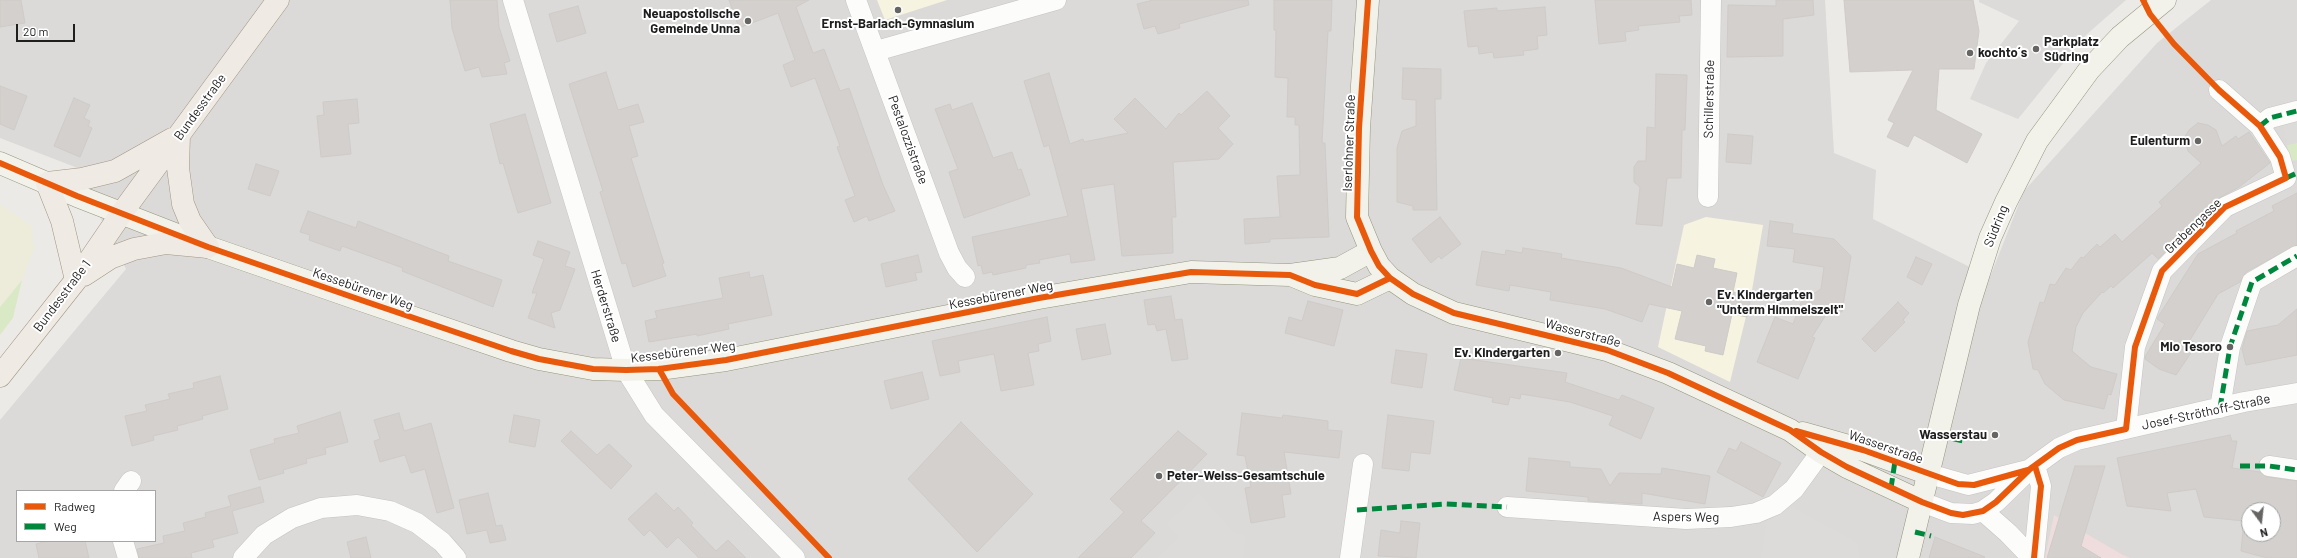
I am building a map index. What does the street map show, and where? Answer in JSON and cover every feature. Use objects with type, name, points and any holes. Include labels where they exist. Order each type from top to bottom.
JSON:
[{"type":"main road","name":"Bundesstraße","points":[[121,214],[278,0]]},
{"type":"main road","name":"Iserlohner Straße","points":[[1368,0],[1359,128],[1357,217],[1379,266],[1390,278]]},
{"type":"main road","name":"Südring","points":[[1908,558],[1977,276],[1993,231],[2024,165],[2056,113],[2089,70],[2120,37],[2165,0]]},
{"type":"main road","points":[[179,135],[115,171],[82,179],[47,183],[62,221],[76,280],[110,258],[134,249],[166,243],[208,247]]},
{"type":"main road","points":[[179,135],[178,168],[182,204],[190,221],[208,247]]},
{"type":"main road","name":"Kessebürener Weg","points":[[0,163],[121,214],[208,247],[511,351],[539,359],[593,369],[659,369],[726,360],[1039,298],[1190,272],[1290,275],[1340,268],[1371,251]]},
{"type":"main road","name":"Bundesstraße 1","points":[[0,376],[76,280],[121,214]]},
{"type":"main road","name":"Kessebürener Weg","points":[[1290,275],[1315,285],[1357,294],[1390,278]]},
{"type":"main road","name":"Wasserstraße","points":[[1390,278],[1412,294],[1454,313],[1607,350],[1668,373],[1828,447],[1922,502]]},
{"type":"main road","points":[[1898,462],[1917,453],[1937,439]]},
{"type":"main road","name":"Wasserstraße","points":[[1828,447],[1898,462],[1929,474]]},
{"type":"street","name":"Herderstraße","points":[[513,0],[626,370],[654,415],[795,558]]},
{"type":"street","name":"Pestalozzistraße","points":[[856,0],[949,253],[957,268],[966,277]]},
{"type":"street","points":[[876,51],[1056,0]]},
{"type":"street","name":"Schillerstraße","points":[[1708,197],[1711,0]]},
{"type":"street","name":"Grabengasse","points":[[2126,429],[2135,347],[2162,271],[2225,207],[2292,176],[2260,126],[2219,90]]},
{"type":"street","points":[[2260,126],[2270,118],[2297,110]]},
{"type":"street","points":[[2220,408],[2230,347],[2252,282],[2297,256]]},
{"type":"street","name":"Josef-Ströthoff-Straße","points":[[1922,502],[1951,513],[1964,515],[1983,511],[1996,502],[2032,467],[2059,448],[2077,440],[2220,408],[2297,393]]},
{"type":"street","name":"Aspers Weg","points":[[1507,507],[1686,518],[1731,518],[1756,513],[1776,505],[1794,489],[1828,447]]},
{"type":"street","points":[[1350,558],[1363,464]]},
{"type":"street","points":[[2269,466],[2297,470]]},
{"type":"street","points":[[2032,467],[2041,486],[2033,558]]},
{"type":"street","name":"Josef-Ströthoff-Straße","points":[[1929,474],[1968,486],[2032,467]]},
{"type":"street","points":[[243,558],[264,535],[292,518],[320,508],[357,505],[390,512],[417,523],[442,542],[456,558]]},
{"type":"street","points":[[1983,511],[2033,558]]},
{"type":"street","points":[[123,542],[128,558]]},
{"type":"shaded area","points":[[0,0],[1825,0],[1834,153],[1876,170],[1873,219],[1990,277],[2024,191],[2157,43],[2211,0],[2297,0],[2297,558],[0,558],[0,420],[126,269],[75,167],[0,138]]},
{"type":"shaded area","name":"Ernst-Barlach-Gymnasium","points":[[877,0],[947,0],[885,20]]},
{"type":"shaded area","name":"Parkplatz Südring","points":[[1979,0],[2126,0],[2086,35],[2018,119],[1970,99],[1986,63],[2019,21],[1979,2]]},
{"type":"shaded area","points":[[2297,118],[2297,143],[2287,145],[2282,121]]},
{"type":"shaded area","name":"Ev. Kindergarten \"Unterm Himmelszelt\"","points":[[1706,217],[1763,225],[1751,296],[1730,382],[1658,347],[1684,225]]},
{"type":"shaded area","points":[[1199,493],[1235,533],[1246,536],[1243,558],[1159,558],[1179,538],[1166,523]]},
{"type":"shaded area","points":[[1791,506],[1858,543],[1859,558],[1761,558],[1766,522]]},
{"type":"shaded area","points":[[2054,515],[2123,555],[2130,558],[2045,558]]},
{"type":"green space","points":[[2297,143],[2297,160],[2290,161],[2287,145]]},
{"type":"green space","points":[[0,204],[32,226],[34,249],[22,280],[0,307]]},
{"type":"green space","points":[[22,280],[13,318],[0,335],[0,307]]},
{"type":"building","points":[[0,0],[21,0],[25,23],[0,27]]},
{"type":"building","points":[[450,0],[497,0],[499,27],[510,61],[504,63],[507,74],[482,77],[479,67],[465,71],[452,28]]},
{"type":"building","points":[[729,0],[809,0],[796,7],[813,53],[824,49],[840,91],[849,88],[883,185],[895,211],[869,221],[867,216],[854,222],[845,200],[855,196],[837,147],[840,146],[815,78],[791,87],[783,65],[795,60],[778,13],[739,28]]},
{"type":"building","points":[[1153,0],[1248,0],[1249,5],[1179,24],[1180,28],[1158,34],[1155,26],[1144,29],[1137,4]]},
{"type":"building","points":[[1274,0],[1332,0],[1331,31],[1328,31],[1322,143],[1325,143],[1329,237],[1270,239],[1270,242],[1245,244],[1244,219],[1280,217],[1277,176],[1300,175],[1299,125],[1295,125],[1295,117],[1287,117],[1288,78],[1275,77],[1276,30],[1274,30]]},
{"type":"building","points":[[1595,0],[1691,0],[1692,15],[1679,16],[1680,22],[1638,26],[1639,30],[1625,32],[1626,41],[1599,44]]},
{"type":"building","points":[[1776,0],[1813,0],[1814,15],[1783,19],[1783,56],[1727,57],[1728,5],[1776,6]]},
{"type":"building","points":[[1844,0],[1973,0],[1979,31],[1974,69],[1939,69],[1936,110],[1982,134],[1967,163],[1914,135],[1908,147],[1887,137],[1894,123],[1888,120],[1913,70],[1850,72]]},
{"type":"building","points":[[578,6],[586,33],[557,42],[549,14]]},
{"type":"building","points":[[1545,7],[1547,35],[1537,36],[1538,49],[1523,51],[1524,55],[1494,58],[1493,52],[1479,54],[1478,46],[1468,47],[1464,11],[1497,8],[1497,11]]},
{"type":"building","points":[[1403,68],[1441,69],[1441,99],[1435,99],[1437,210],[1413,210],[1413,206],[1397,202],[1397,148],[1402,131],[1416,126],[1416,100],[1402,99]]},
{"type":"building","points":[[606,72],[618,110],[638,104],[644,122],[629,126],[638,156],[631,158],[664,263],[662,264],[666,276],[633,287],[626,263],[622,264],[600,192],[603,191],[569,84]]},
{"type":"building","points":[[1049,73],[1070,144],[1083,139],[1084,142],[1128,133],[1114,119],[1135,98],[1166,129],[1179,113],[1181,115],[1207,91],[1230,116],[1218,128],[1233,144],[1219,159],[1173,162],[1176,217],[1172,217],[1173,253],[1122,256],[1114,184],[1081,189],[1095,260],[1071,263],[1070,254],[1039,260],[1040,263],[1026,265],[1026,268],[993,275],[992,272],[983,274],[981,265],[978,266],[972,237],[1068,216],[1049,145],[1044,147],[1024,81]]},
{"type":"building","points":[[1656,74],[1687,75],[1685,130],[1682,130],[1681,178],[1667,178],[1662,226],[1636,224],[1640,187],[1634,182],[1634,167],[1638,161],[1646,161],[1647,127],[1655,128]]},
{"type":"building","points":[[0,86],[27,96],[14,130],[0,124]]},
{"type":"building","points":[[74,98],[90,105],[84,118],[90,121],[88,126],[92,128],[80,157],[54,146]]},
{"type":"building","points":[[357,99],[359,123],[348,124],[351,154],[321,157],[317,116],[324,115],[323,102]]},
{"type":"building","points":[[972,103],[993,158],[1012,152],[1018,170],[1021,169],[1030,195],[964,218],[949,172],[958,169],[935,109],[950,104],[952,110]]},
{"type":"building","points":[[525,114],[551,203],[518,213],[503,163],[500,164],[490,124]]},
{"type":"building","points":[[2198,123],[2208,125],[2216,130],[2222,146],[2236,136],[2238,139],[2249,132],[2270,163],[2239,187],[2217,199],[2158,259],[2152,253],[2113,288],[2111,286],[2103,293],[2102,292],[2083,313],[2076,327],[2072,351],[2091,367],[2117,374],[2111,395],[2108,394],[2104,409],[2064,400],[2045,384],[2038,370],[2033,369],[2028,342],[2040,302],[2044,303],[2050,284],[2055,285],[2066,268],[2071,270],[2081,257],[2083,258],[2097,244],[2100,247],[2115,234],[2122,242],[2162,206],[2159,202],[2201,163],[2188,151],[2184,138],[2189,130]]},
{"type":"building","points":[[1728,134],[1753,136],[1751,164],[1726,162]]},
{"type":"building","points":[[256,164],[279,171],[270,196],[248,189]]},
{"type":"building","points":[[2297,193],[2297,245],[2246,272],[2240,282],[2218,294],[2190,340],[2197,344],[2176,375],[2159,369],[2145,359],[2165,324],[2157,319],[2158,317],[2198,254],[2237,233],[2236,231],[2274,211],[2272,206]]},
{"type":"building","points":[[308,211],[356,228],[358,221],[449,256],[448,261],[502,280],[493,307],[402,271],[403,268],[342,246],[340,251],[309,240],[310,235],[300,232]]},
{"type":"building","points":[[1440,217],[1461,244],[1441,259],[1439,256],[1431,263],[1412,239]]},
{"type":"building","points":[[1770,221],[1793,224],[1792,233],[1834,239],[1851,256],[1842,312],[1829,310],[1812,337],[1815,338],[1798,379],[1757,362],[1775,317],[1793,324],[1801,302],[1821,289],[1824,267],[1793,262],[1795,249],[1767,246]]},
{"type":"building","points":[[538,241],[570,252],[565,266],[575,269],[560,310],[551,313],[555,328],[528,318],[537,293],[532,293],[544,259],[533,255]]},
{"type":"building","points":[[1523,248],[1562,254],[1561,258],[1621,268],[1672,287],[1677,264],[1694,268],[1697,255],[1715,259],[1713,268],[1737,273],[1733,292],[1751,296],[1747,317],[1732,314],[1723,355],[1705,351],[1706,346],[1675,339],[1682,311],[1649,304],[1642,322],[1605,309],[1550,300],[1551,292],[1510,285],[1509,291],[1476,285],[1482,251],[1505,255],[1506,250],[1522,253]]},
{"type":"building","points":[[918,255],[922,272],[915,273],[917,280],[886,287],[881,264]]},
{"type":"building","points":[[1916,257],[1932,264],[1922,285],[1907,277]]},
{"type":"building","points":[[749,272],[750,278],[763,275],[772,315],[728,324],[729,329],[697,336],[697,334],[649,342],[645,321],[657,318],[655,311],[723,298],[719,278]]},
{"type":"building","points":[[1171,296],[1175,320],[1182,319],[1188,359],[1172,361],[1166,329],[1157,331],[1155,324],[1148,325],[1144,300]]},
{"type":"building","points":[[1308,301],[1343,310],[1334,346],[1285,333],[1289,317],[1302,321]]},
{"type":"building","points":[[1898,302],[1909,313],[1903,320],[1905,322],[1875,352],[1862,339]]},
{"type":"building","points":[[2297,309],[2297,355],[2246,365],[2242,349],[2247,331],[2278,325]]},
{"type":"building","points":[[1047,317],[1051,341],[1038,344],[1039,351],[1028,353],[1034,385],[1001,391],[994,354],[958,361],[960,372],[940,376],[932,341]]},
{"type":"building","points":[[1105,324],[1111,354],[1082,360],[1076,329]]},
{"type":"building","points":[[1396,350],[1427,354],[1422,388],[1391,383]]},
{"type":"building","points":[[1461,358],[1567,373],[1565,382],[1619,400],[1622,395],[1654,408],[1641,439],[1609,425],[1613,416],[1570,402],[1521,394],[1520,399],[1510,397],[1508,405],[1492,402],[1493,398],[1454,390]]},
{"type":"building","points":[[922,372],[929,399],[891,409],[884,381]]},
{"type":"building","points":[[220,376],[228,409],[202,416],[203,419],[177,426],[178,430],[153,436],[154,440],[132,446],[125,416],[147,411],[145,405],[170,399],[168,394],[194,388],[193,383]]},
{"type":"building","points":[[340,412],[348,442],[325,448],[326,454],[306,459],[307,463],[283,470],[284,473],[259,480],[250,450],[275,443],[274,439],[299,433],[297,426]]},
{"type":"building","points":[[399,413],[404,431],[431,423],[454,508],[437,513],[425,469],[411,473],[405,455],[380,462],[374,441],[380,439],[374,420]]},
{"type":"building","points":[[1242,413],[1282,418],[1283,415],[1328,421],[1328,430],[1342,431],[1339,458],[1284,452],[1291,494],[1282,495],[1285,517],[1251,523],[1245,488],[1251,487],[1245,456],[1237,455]]},
{"type":"building","points":[[514,415],[540,420],[535,447],[509,442]]},
{"type":"building","points":[[1388,415],[1434,421],[1430,454],[1411,452],[1409,471],[1382,468]]},
{"type":"building","points":[[961,422],[1033,494],[977,552],[908,479]]},
{"type":"building","points":[[571,431],[597,455],[609,444],[632,466],[611,489],[561,441]]},
{"type":"building","name":"Peter-Weiss-Gesamtschule","points":[[1178,431],[1207,454],[1141,521],[1155,533],[1131,558],[1078,558],[1124,512],[1110,499]]},
{"type":"building","points":[[2230,435],[2232,441],[2237,441],[2232,468],[2260,472],[2267,477],[2297,481],[2297,558],[2267,558],[2241,551],[2242,542],[2281,542],[2281,502],[2241,502],[2241,521],[2204,517],[2196,489],[2167,493],[2171,511],[2127,506],[2117,458]]},
{"type":"building","points":[[1741,442],[1781,463],[1763,497],[1717,472],[1729,448],[1736,451]]},
{"type":"building","points":[[1529,458],[1570,462],[1570,467],[1601,469],[1610,486],[1619,473],[1661,474],[1662,468],[1710,476],[1705,504],[1642,493],[1642,504],[1588,501],[1588,497],[1526,491]]},
{"type":"building","points":[[2075,466],[2105,466],[2081,546],[2101,558],[2047,558]]},
{"type":"building","points":[[260,487],[264,502],[232,511],[238,533],[212,540],[214,547],[191,553],[192,558],[139,558],[137,549],[164,543],[163,536],[185,531],[183,523],[206,517],[205,513],[231,506],[228,496]]},
{"type":"building","points":[[488,493],[496,526],[502,525],[506,540],[490,543],[487,530],[467,534],[459,500]]},
{"type":"building","points":[[656,493],[674,511],[678,507],[693,523],[691,525],[716,551],[728,540],[746,558],[699,558],[678,537],[667,548],[650,530],[644,536],[628,519]]},
{"type":"building","points":[[1401,521],[1420,523],[1416,558],[1378,556],[1381,530],[1400,533]]},
{"type":"building","points":[[366,537],[371,558],[351,558],[347,542]]},
{"type":"building","points":[[1935,537],[1985,557],[1929,558]]},
{"type":"building","points":[[44,542],[85,542],[89,558],[39,558],[36,544]]},
{"type":"marked path","points":[[2260,126],[2270,118],[2297,111]]},
{"type":"marked path","points":[[2286,178],[2297,173]]},
{"type":"marked path","points":[[2220,408],[2230,347],[2252,282],[2297,256]]},
{"type":"marked path","points":[[1938,435],[1963,441]]},
{"type":"marked path","points":[[1891,488],[1895,461]]},
{"type":"marked path","points":[[2240,466],[2269,466],[2297,470]]},
{"type":"marked path","points":[[1357,510],[1445,504],[1507,507]]},
{"type":"marked path","points":[[1915,532],[1931,536]]},
{"type":"cycle path","points":[[1368,0],[1359,128],[1357,217],[1379,266],[1390,278],[1413,294],[1454,313],[1607,350],[1668,373],[1790,430],[1821,452],[1847,467],[1922,502],[1951,513],[1963,515],[1983,511],[1996,502],[2030,469],[2059,448],[2077,440],[2126,429],[2135,347],[2162,271],[2225,207],[2286,178],[2280,157],[2260,126],[2219,90],[2174,44],[2150,14],[2143,0]]},
{"type":"cycle path","points":[[0,163],[77,196],[208,247],[511,351],[539,359],[593,369],[659,369],[726,360],[1039,298],[1191,272],[1290,275],[1315,285],[1357,294],[1390,278]]},
{"type":"cycle path","points":[[659,369],[673,394],[829,558]]},
{"type":"cycle path","points":[[1796,431],[1863,450],[1958,484],[1974,485],[2028,470]]},
{"type":"cycle path","points":[[2034,558],[2041,486],[2035,466]]},
{"type":"place","name":"Ernst-Barlach-Gymnasium","points":[[898,10]]},
{"type":"place","name":"Neuapostolische Gemeinde Unna","points":[[748,21]]},
{"type":"place","name":"Parkplatz Südring","points":[[2036,49]]},
{"type":"place","name":"kochto´s","points":[[1970,53]]},
{"type":"place","name":"Eulenturm","points":[[2198,141]]},
{"type":"place","name":"Ev. Kindergarten \"Unterm Himmelszelt\"","points":[[1709,302]]},
{"type":"place","name":"Mio Tesoro","points":[[2230,347]]},
{"type":"place","name":"Ev. Kindergarten","points":[[1558,353]]},
{"type":"place","name":"Wasserstau","points":[[1995,435]]},
{"type":"place","name":"Peter-Weiss-Gesamtschule","points":[[1159,476]]}]
